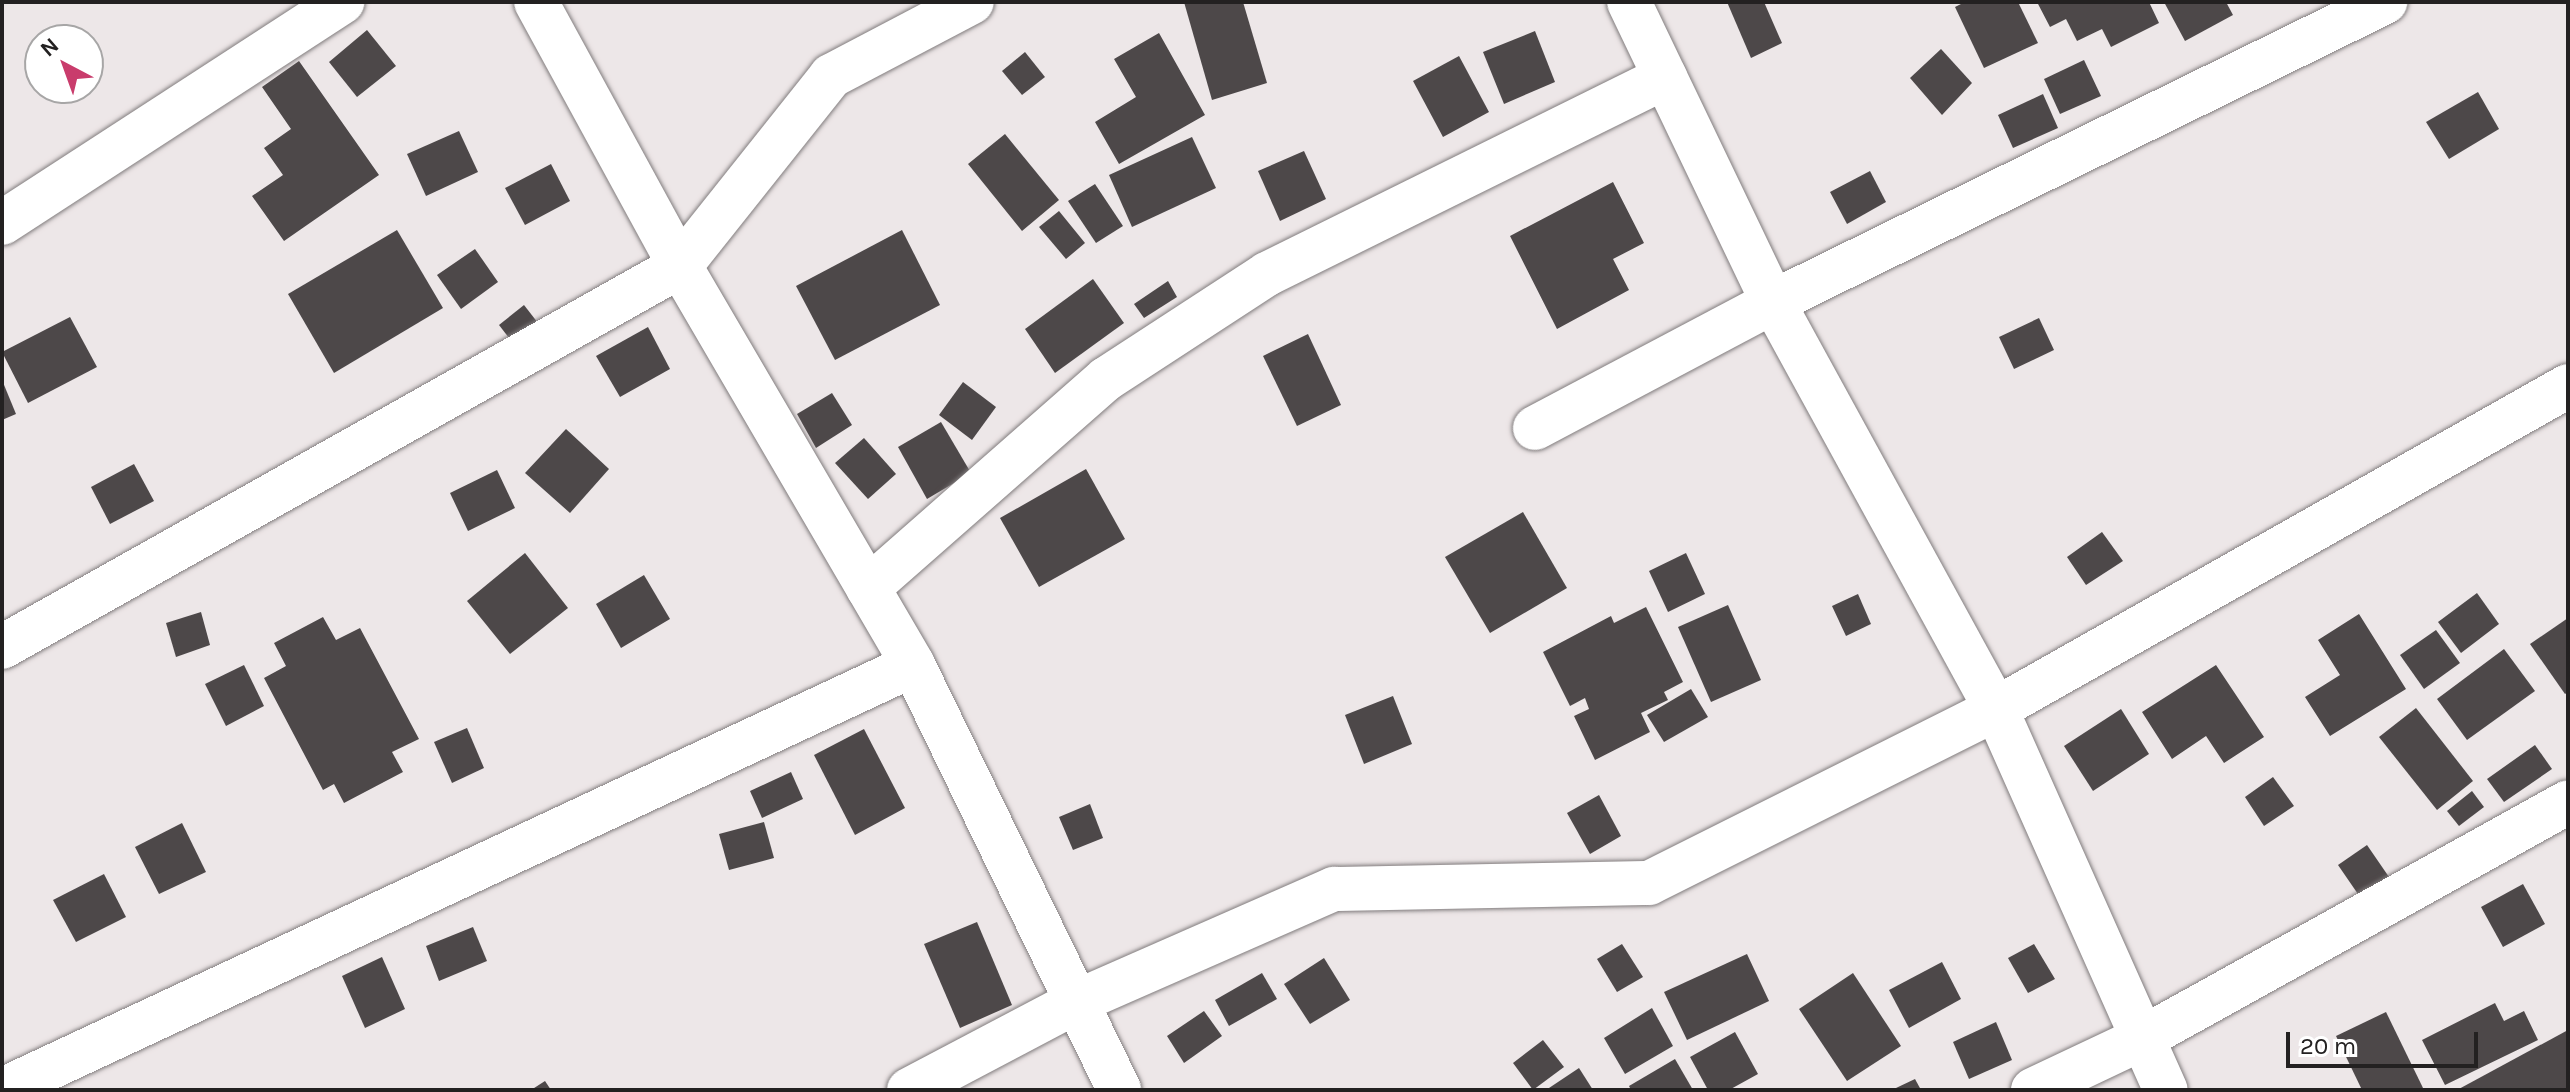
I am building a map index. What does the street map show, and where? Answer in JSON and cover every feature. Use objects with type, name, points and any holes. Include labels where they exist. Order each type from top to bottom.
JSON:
[{"type":"street","points":[[2,223],[342,2]]},
{"type":"street","points":[[536,2],[680,266],[913,665],[1119,1090]]},
{"type":"street","points":[[2,647],[680,266],[831,76],[972,2]]},
{"type":"street","points":[[1629,2],[1773,302],[1996,709],[2166,1090]]},
{"type":"street","points":[[1535,428],[1773,302],[2385,2]]},
{"type":"street","points":[[868,588],[1106,379],[1267,274],[1665,77]]},
{"type":"street","points":[[909,1090],[1076,1002],[1334,889],[1649,883],[1996,709],[2568,386]]},
{"type":"street","points":[[2,1090],[913,665]]},
{"type":"street","points":[[2033,1090],[2141,1039],[2568,802]]},
{"type":"building","points":[[1184,2],[1243,2],[1267,83],[1212,100]]},
{"type":"building","points":[[1727,2],[1764,2],[1782,43],[1751,58]]},
{"type":"building","points":[[1965,2],[2018,2],[2038,43],[1984,68],[1955,7]]},
{"type":"building","points":[[2037,2],[2149,2],[2159,23],[2111,47],[2102,29],[2077,41],[2066,19],[2050,27]]},
{"type":"building","points":[[2164,2],[2226,2],[2233,15],[2185,41]]},
{"type":"building","points":[[367,30],[396,66],[357,97],[329,62]]},
{"type":"building","points":[[1535,31],[1555,82],[1504,104],[1483,52]]},
{"type":"building","points":[[1159,33],[1205,115],[1119,164],[1095,122],[1136,97],[1114,59]]},
{"type":"building","points":[[1941,49],[1972,83],[1942,115],[1910,78]]},
{"type":"building","points":[[1025,52],[1045,77],[1022,95],[1002,71]]},
{"type":"building","points":[[1459,56],[1489,112],[1443,137],[1413,81]]},
{"type":"building","points":[[2084,60],[2101,96],[2060,114],[2044,79]]},
{"type":"building","points":[[299,61],[379,175],[284,241],[252,196],[283,175],[264,148],[291,129],[262,87]]},
{"type":"building","points":[[2478,92],[2499,129],[2449,159],[2426,122]]},
{"type":"building","points":[[2043,94],[2058,128],[2013,148],[1998,115]]},
{"type":"building","points":[[459,131],[478,172],[426,196],[407,154]]},
{"type":"building","points":[[1005,134],[1059,200],[1022,231],[968,164]]},
{"type":"building","points":[[1192,137],[1216,188],[1132,227],[1109,175]]},
{"type":"building","points":[[1304,151],[1326,199],[1280,221],[1258,171]]},
{"type":"building","points":[[551,164],[570,201],[525,225],[505,188]]},
{"type":"building","points":[[1870,171],[1886,202],[1847,224],[1830,192]]},
{"type":"building","points":[[1613,182],[1644,243],[1613,259],[1629,290],[1557,329],[1510,236]]},
{"type":"building","points":[[1095,184],[1123,226],[1096,243],[1068,201]]},
{"type":"building","points":[[1059,211],[1085,243],[1066,259],[1039,227]]},
{"type":"building","points":[[397,230],[443,308],[334,373],[288,294]]},
{"type":"building","points":[[902,230],[940,305],[835,360],[796,286]]},
{"type":"building","points":[[475,249],[498,282],[461,309],[437,275]]},
{"type":"building","points":[[1093,279],[1124,323],[1055,373],[1025,329]]},
{"type":"building","points":[[1168,281],[1177,297],[1144,318],[1134,304]]},
{"type":"building","points":[[524,305],[538,323],[513,343],[499,325]]},
{"type":"building","points":[[70,317],[97,367],[28,403],[2,352]]},
{"type":"building","points":[[2039,318],[2054,350],[2014,369],[1999,337]]},
{"type":"building","points":[[648,327],[670,369],[620,397],[596,356]]},
{"type":"building","points":[[1308,334],[1341,405],[1297,426],[1263,356]]},
{"type":"building","points":[[2,380],[16,414],[2,420]]},
{"type":"building","points":[[963,382],[996,407],[972,440],[939,415]]},
{"type":"building","points":[[832,393],[852,425],[816,448],[797,414]]},
{"type":"building","points":[[941,422],[971,473],[927,499],[898,447]]},
{"type":"building","points":[[566,429],[609,469],[570,513],[525,473]]},
{"type":"building","points":[[864,438],[896,474],[868,499],[835,463]]},
{"type":"building","points":[[134,464],[154,501],[110,524],[91,487]]},
{"type":"building","points":[[1086,469],[1125,539],[1039,587],[1000,518]]},
{"type":"building","points":[[497,470],[515,508],[468,531],[450,493]]},
{"type":"building","points":[[1523,512],[1567,588],[1490,633],[1445,557]]},
{"type":"building","points":[[2102,532],[2123,561],[2086,585],[2067,557]]},
{"type":"building","points":[[525,553],[568,608],[510,654],[467,601]]},
{"type":"building","points":[[1686,553],[1705,594],[1668,612],[1649,571]]},
{"type":"building","points":[[644,575],[670,619],[621,648],[596,604]]},
{"type":"building","points":[[2477,593],[2499,624],[2461,653],[2438,622]]},
{"type":"building","points":[[1858,594],[1871,624],[1846,636],[1832,606]]},
{"type":"building","points":[[1728,605],[1761,680],[1711,702],[1678,627]]},
{"type":"building","points":[[1646,607],[1683,682],[1664,692],[1668,700],[1641,713],[1650,732],[1595,760],[1574,716],[1589,709],[1585,698],[1570,706],[1543,652],[1611,616],[1614,623]]},
{"type":"building","points":[[201,612],[210,645],[176,657],[166,623]]},
{"type":"building","points":[[2359,614],[2406,689],[2330,736],[2305,697],[2340,675],[2318,640]]},
{"type":"building","points":[[323,617],[336,640],[360,628],[419,739],[392,752],[403,772],[344,803],[334,784],[323,790],[264,678],[286,666],[274,643]]},
{"type":"building","points":[[2568,618],[2568,692],[2565,694],[2530,644]]},
{"type":"building","points":[[2436,630],[2460,663],[2424,689],[2400,655]]},
{"type":"building","points":[[2504,649],[2535,691],[2467,740],[2437,699]]},
{"type":"building","points":[[244,665],[264,706],[226,726],[205,684]]},
{"type":"building","points":[[2216,665],[2264,737],[2224,763],[2206,736],[2172,759],[2142,712]]},
{"type":"building","points":[[1691,689],[1708,717],[1664,742],[1647,715]]},
{"type":"building","points":[[1393,696],[1412,744],[1364,764],[1345,715]]},
{"type":"building","points":[[2416,708],[2473,781],[2437,810],[2379,737]]},
{"type":"building","points":[[2121,709],[2149,754],[2093,791],[2064,746]]},
{"type":"building","points":[[467,728],[484,768],[452,783],[434,742]]},
{"type":"building","points":[[864,729],[905,808],[855,835],[814,755]]},
{"type":"building","points":[[2535,745],[2552,769],[2504,802],[2487,779]]},
{"type":"building","points":[[791,772],[803,799],[762,818],[750,791]]},
{"type":"building","points":[[2273,777],[2294,806],[2264,826],[2245,797]]},
{"type":"building","points":[[2472,791],[2484,807],[2459,826],[2447,811]]},
{"type":"building","points":[[1599,795],[1621,836],[1590,854],[1567,813]]},
{"type":"building","points":[[1090,804],[1103,838],[1073,850],[1059,817]]},
{"type":"building","points":[[764,822],[774,858],[729,870],[719,834]]},
{"type":"building","points":[[182,823],[206,872],[159,894],[135,847]]},
{"type":"building","points":[[2367,845],[2389,877],[2360,897],[2338,865]]},
{"type":"building","points":[[104,874],[126,917],[76,942],[53,900]]},
{"type":"building","points":[[2523,884],[2545,924],[2503,947],[2481,907]]},
{"type":"building","points":[[977,922],[1012,1005],[960,1028],[924,944]]},
{"type":"building","points":[[473,927],[487,961],[439,981],[426,946]]},
{"type":"building","points":[[1622,944],[1643,977],[1617,992],[1597,959]]},
{"type":"building","points":[[2034,944],[2055,979],[2028,993],[2008,958]]},
{"type":"building","points":[[1747,954],[1769,1001],[1687,1040],[1664,992]]},
{"type":"building","points":[[382,957],[405,1009],[365,1028],[342,976]]},
{"type":"building","points":[[1324,958],[1350,1000],[1310,1024],[1284,984]]},
{"type":"building","points":[[1942,962],[1961,999],[1909,1028],[1889,990]]},
{"type":"building","points":[[1262,973],[1277,999],[1229,1026],[1215,1000]]},
{"type":"building","points":[[1853,973],[1901,1046],[1847,1081],[1799,1009]]},
{"type":"building","points":[[2495,1003],[2504,1021],[2524,1011],[2538,1040],[2445,1085],[2422,1040]]},
{"type":"building","points":[[1652,1008],[1673,1046],[1625,1074],[1604,1038]]},
{"type":"building","points":[[1204,1011],[1222,1036],[1184,1063],[1167,1036]]},
{"type":"building","points":[[2386,1012],[2424,1090],[2362,1090],[2336,1036]]},
{"type":"building","points":[[1996,1022],[2012,1060],[1969,1079],[1953,1042]]},
{"type":"building","points":[[2568,1030],[2568,1090],[2457,1090]]},
{"type":"building","points":[[1735,1032],[1758,1074],[1729,1090],[1708,1090],[1690,1057]]},
{"type":"building","points":[[1543,1040],[1564,1067],[1533,1090],[1513,1063]]},
{"type":"building","points":[[1675,1059],[1693,1090],[1631,1090],[1629,1086]]},
{"type":"building","points":[[1579,1068],[1593,1090],[1546,1090]]},
{"type":"building","points":[[1915,1079],[1921,1090],[1897,1090],[1896,1088]]},
{"type":"building","points":[[545,1081],[551,1090],[531,1090]]}]
